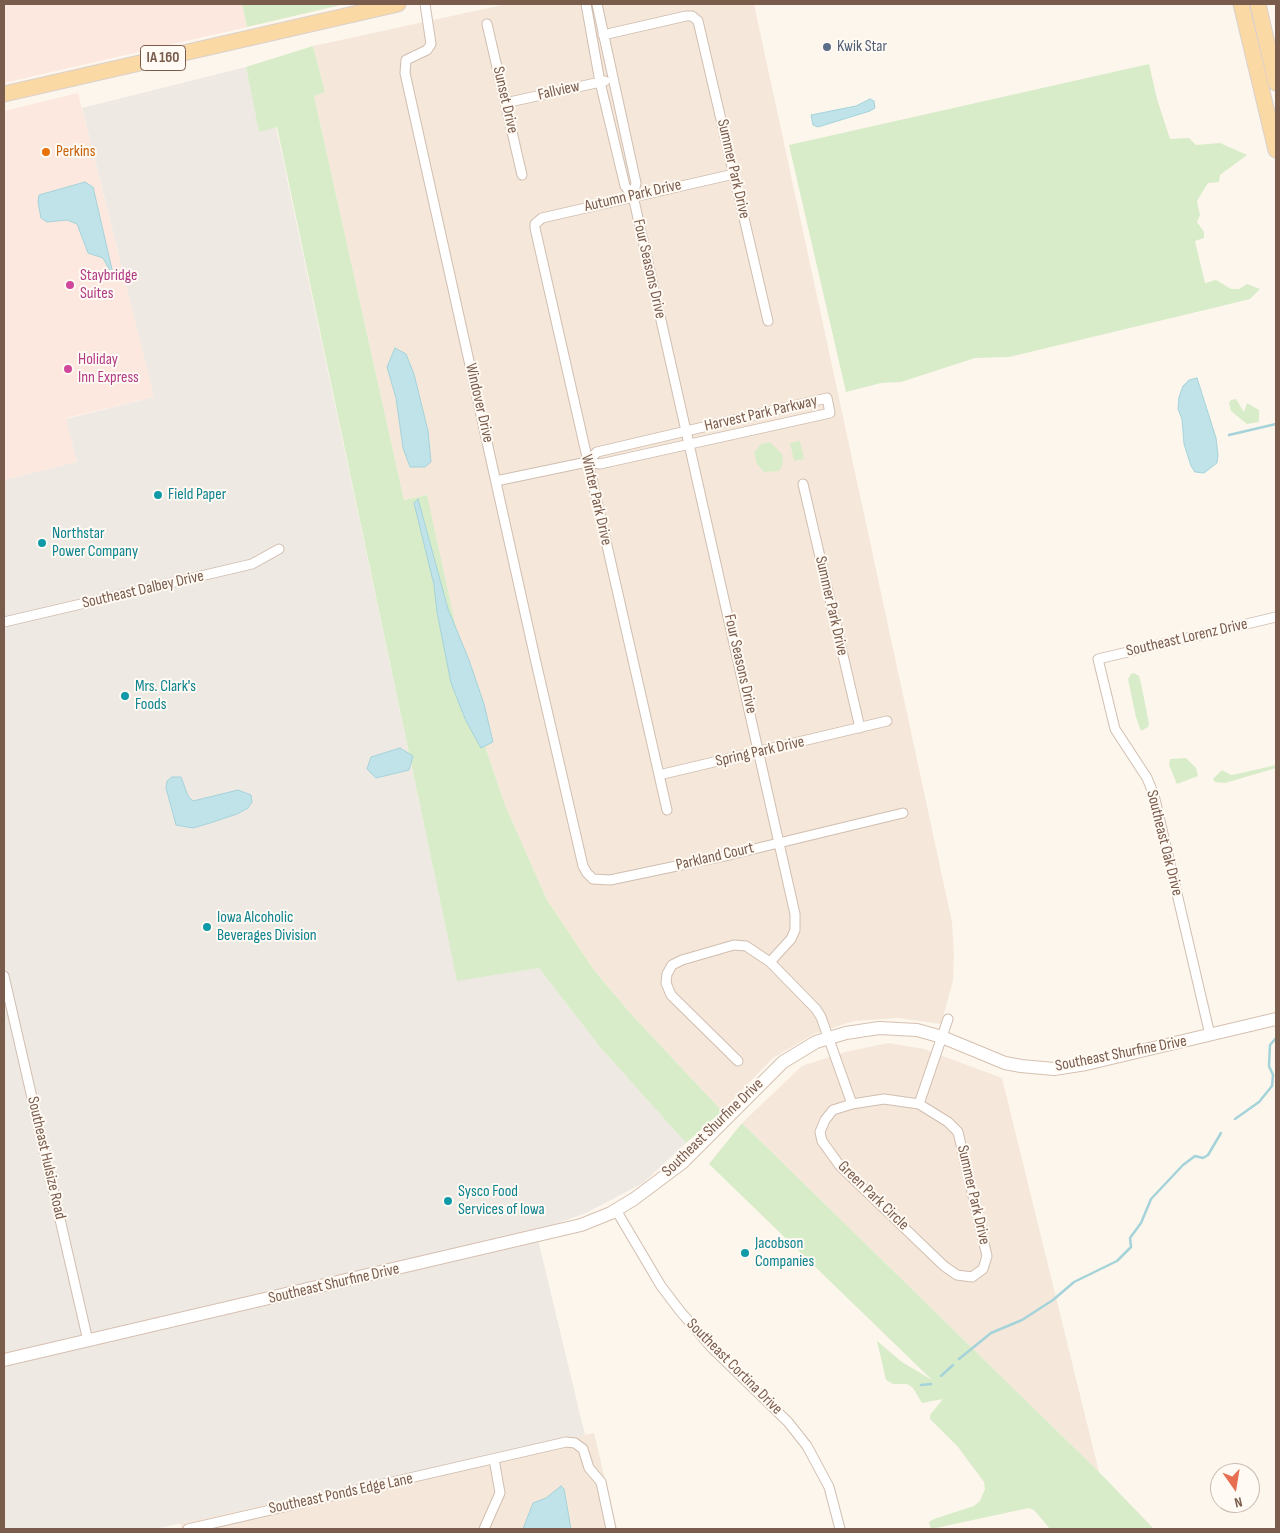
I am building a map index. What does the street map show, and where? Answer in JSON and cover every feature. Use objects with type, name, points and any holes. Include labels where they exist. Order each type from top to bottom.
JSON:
[{"type":"main road","name":"IA 160","points":[[4,94],[398,4]]},
{"type":"main road","points":[[1241,4],[1276,150]]},
{"type":"main road","points":[[1258,4],[1276,83]]},
{"type":"street","name":"Windover Drive","points":[[425,4],[431,44],[427,50],[406,60],[404,73],[572,816]]},
{"type":"street","name":"Four Seasons Drive","points":[[586,4],[600,82],[625,186],[633,196]]},
{"type":"street","name":"Four Seasons Drive","points":[[597,4],[636,183],[633,196],[760,753],[796,921],[791,939],[770,962]]},
{"type":"street","name":"Summer Park Drive","points":[[603,35],[686,16],[695,17],[701,28],[768,321]]},
{"type":"street","name":"Sunset Drive","points":[[487,24],[522,175]]},
{"type":"street","name":"Fallview","points":[[506,104],[612,79]]},
{"type":"street","name":"Autumn Park Drive","points":[[535,224],[542,218],[734,174]]},
{"type":"street","name":"Winter Park Drive","points":[[535,224],[536,240],[667,810]]},
{"type":"street","name":"Harvest Park Parkway","points":[[496,481],[587,462],[600,464],[690,446],[830,413],[827,398],[597,452],[587,462]]},
{"type":"street","name":"Summer Park Drive","points":[[803,484],[860,728]]},
{"type":"street","name":"Southeast Dalbey Drive","points":[[4,622],[252,564],[279,549]]},
{"type":"street","name":"Southeast Lorenz Drive","points":[[1098,659],[1276,617]]},
{"type":"street","name":"Southeast Oak Drive","points":[[1098,659],[1115,729],[1147,778],[1154,795],[1210,1035]]},
{"type":"street","name":"Spring Park Drive","points":[[659,775],[760,753],[887,721]]},
{"type":"street","name":"Parkland Court","points":[[572,816],[583,866],[593,879],[601,881],[779,843],[902,813]]},
{"type":"street","points":[[738,1061],[671,995],[666,983],[667,974],[672,965],[682,960],[734,945],[746,946],[770,962],[816,1009],[852,1104]]},
{"type":"street","name":"Southeast Hulsize Road","points":[[4,976],[88,1341]]},
{"type":"street","points":[[919,1104],[948,1019]]},
{"type":"street","name":"Southeast Shurfine Drive","points":[[4,1360],[581,1225],[616,1210],[634,1199],[682,1163],[783,1062],[805,1048],[828,1037],[879,1028],[917,1030],[942,1037],[1005,1062],[1021,1066],[1054,1069],[1086,1064],[1276,1020]]},
{"type":"street","name":"Summer Park Drive","points":[[852,1104],[884,1099],[919,1104],[948,1122],[958,1132],[987,1256],[983,1269],[972,1277]]},
{"type":"street","name":"Green Park Circle","points":[[852,1104],[834,1110],[825,1120],[820,1132],[822,1141],[829,1153],[944,1266],[957,1275],[972,1277]]},
{"type":"street","name":"Southeast Cortina Drive","points":[[616,1210],[661,1286],[680,1311],[788,1422],[807,1446],[829,1487],[840,1529]]},
{"type":"street","name":"Southeast Ponds Edge Lane","points":[[188,1529],[566,1442],[578,1444],[583,1449],[589,1468],[600,1482],[611,1529]]},
{"type":"street","points":[[484,1529],[500,1493],[494,1459]]},
{"type":"shaded area","points":[[4,4],[242,4],[247,27],[4,83]]},
{"type":"shaded area","points":[[507,4],[754,4],[952,922],[953,981],[941,1024],[898,1018],[854,1021],[814,1034],[773,1058],[722,1111],[631,1014],[594,970],[547,900],[505,805],[476,720],[426,495],[404,500],[314,96],[325,92],[313,46]]},
{"type":"shaded area","points":[[246,67],[259,131],[276,127],[457,980],[539,968],[599,1046],[686,1143],[643,1183],[586,1213],[536,1231],[585,1435],[155,1529],[4,1529],[4,480],[77,462],[66,419],[154,397],[82,108]]},
{"type":"shaded area","points":[[78,93],[154,397],[67,418],[77,462],[4,480],[4,111]]},
{"type":"shaded area","points":[[888,1043],[924,1049],[1002,1078],[1099,1472],[742,1123],[802,1066],[845,1052]]},
{"type":"shaded area","points":[[594,1433],[617,1529],[182,1529],[179,1522]]},
{"type":"green space","points":[[242,4],[345,4],[247,27]]},
{"type":"green space","points":[[313,46],[325,92],[314,96],[404,500],[427,495],[476,720],[505,805],[547,900],[594,970],[631,1014],[722,1111],[686,1143],[599,1046],[539,968],[457,981],[277,127],[259,132],[246,67]]},
{"type":"green space","points":[[1149,64],[1157,99],[1170,139],[1189,138],[1196,145],[1220,143],[1247,155],[1220,175],[1219,182],[1208,183],[1203,191],[1197,201],[1200,215],[1197,222],[1204,232],[1204,238],[1195,241],[1205,283],[1216,280],[1231,289],[1239,289],[1247,284],[1260,289],[1250,299],[1009,357],[975,358],[901,382],[881,383],[846,392],[789,145]]},
{"type":"green space","points":[[1236,399],[1244,412],[1247,403],[1259,410],[1259,422],[1247,424],[1231,411],[1229,403],[1231,400]]},
{"type":"green space","points":[[800,441],[804,459],[794,461],[790,443]]},
{"type":"green space","points":[[770,442],[782,454],[783,464],[779,471],[764,472],[757,464],[754,453],[761,444]]},
{"type":"green space","points":[[1134,673],[1139,676],[1149,724],[1148,727],[1141,731],[1128,679]]},
{"type":"green space","points":[[1186,758],[1196,768],[1198,776],[1177,784],[1169,765],[1170,759]]},
{"type":"green space","points":[[1276,765],[1276,768],[1225,783],[1215,782],[1213,779],[1222,770],[1231,775]]},
{"type":"green space","points":[[742,1123],[1099,1472],[1154,1529],[1050,1529],[1034,1510],[1029,1508],[931,1529],[929,1522],[934,1519],[974,1506],[980,1501],[985,1489],[984,1482],[958,1447],[930,1419],[930,1415],[943,1399],[922,1403],[913,1388],[907,1384],[893,1384],[886,1380],[877,1341],[902,1362],[932,1380],[709,1164]]},
{"type":"water","points":[[870,99],[874,101],[875,108],[870,111],[818,127],[813,125],[811,115],[856,106]]},
{"type":"water","points":[[85,182],[93,187],[114,278],[103,258],[88,253],[77,224],[67,220],[47,222],[41,218],[38,202],[39,195]]},
{"type":"water","points":[[395,348],[406,354],[414,374],[428,431],[431,462],[425,467],[410,467],[403,448],[396,398],[387,367]]},
{"type":"water","points":[[1197,378],[1216,438],[1218,455],[1217,463],[1204,473],[1195,472],[1191,466],[1184,444],[1182,419],[1178,409],[1179,397],[1183,386],[1189,380]]},
{"type":"water","points":[[418,499],[448,609],[469,660],[484,704],[493,742],[481,748],[466,721],[451,683],[437,612],[434,585],[414,503]]},
{"type":"water","points":[[400,748],[413,756],[409,770],[376,778],[367,769],[371,757]]},
{"type":"water","points":[[172,777],[181,777],[188,796],[193,801],[238,790],[251,795],[252,802],[248,808],[237,814],[210,823],[193,828],[176,825],[166,788],[167,781]]},
{"type":"water","points":[[561,1486],[564,1489],[571,1529],[523,1529],[533,1503],[546,1498]]},
{"type":"waterway","points":[[1229,435],[1276,424]]},
{"type":"waterway","points":[[1235,1119],[1259,1102],[1272,1086],[1273,1075],[1269,1066],[1270,1045],[1276,1038]]},
{"type":"waterway","points":[[959,1359],[991,1333],[1022,1320],[1053,1300],[1074,1282],[1117,1261],[1131,1247],[1130,1238],[1141,1223],[1151,1199],[1183,1165],[1195,1156],[1203,1158],[1208,1155],[1221,1133]]},
{"type":"waterway","points":[[941,1376],[953,1365]]},
{"type":"waterway","points":[[921,1385],[931,1384]]},
{"type":"place","name":"Kwik Star","points":[[827,47]]},
{"type":"place","name":"Perkins","points":[[46,152]]},
{"type":"place","name":"Staybridge Suites","points":[[70,285]]},
{"type":"place","name":"Holiday Inn Express","points":[[68,369]]},
{"type":"place","name":"Field Paper","points":[[158,495]]},
{"type":"place","name":"Northstar Power Company","points":[[42,543]]},
{"type":"place","name":"Mrs. Clark's Foods","points":[[125,696]]},
{"type":"place","name":"Iowa Alcoholic Beverages Division","points":[[207,927]]},
{"type":"place","name":"Sysco Food Services of Iowa","points":[[448,1201]]},
{"type":"place","name":"Jacobson Companies","points":[[745,1253]]}]
